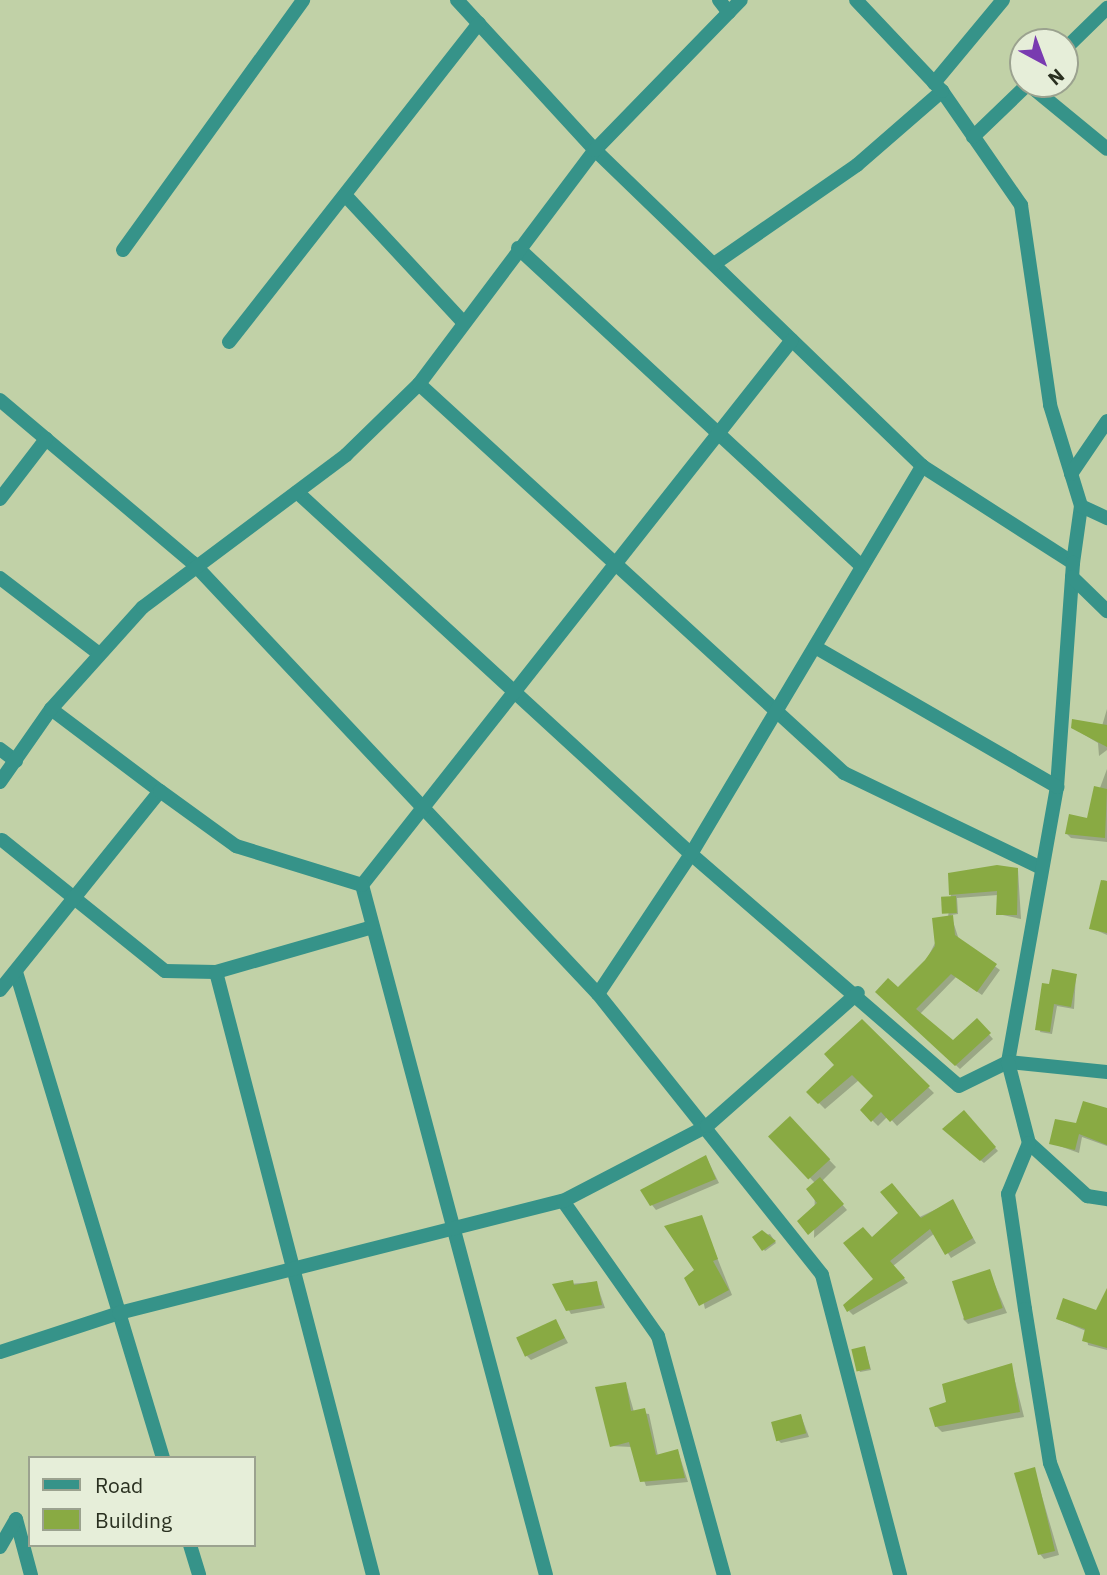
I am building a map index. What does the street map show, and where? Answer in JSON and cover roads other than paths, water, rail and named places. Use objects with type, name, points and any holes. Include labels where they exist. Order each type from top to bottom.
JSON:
[{"type":"street","points":[[123,250],[303,0]]},
{"type":"street","points":[[457,0],[595,150],[922,466],[1073,570],[1107,611]]},
{"type":"street","points":[[719,0],[729,13]]},
{"type":"street","points":[[0,782],[51,709],[98,653],[193,563],[297,492],[419,384],[518,248],[595,150],[741,0]]},
{"type":"street","points":[[856,0],[938,87],[1021,205],[1050,405],[1081,506],[1073,570],[1057,787],[1008,1062],[1029,1143],[1087,1196],[1107,1199]]},
{"type":"street","points":[[714,264],[857,165],[938,87],[1003,0]]},
{"type":"street","points":[[1079,35],[1107,8]]},
{"type":"street","points":[[229,342],[479,23]]},
{"type":"street","points":[[974,137],[1014,98]]},
{"type":"street","points":[[1045,98],[1107,149]]},
{"type":"street","points":[[345,195],[464,323]]},
{"type":"street","points":[[518,248],[862,567]]},
{"type":"street","points":[[362,885],[792,340]]},
{"type":"street","points":[[419,384],[844,774],[1041,868]]},
{"type":"street","points":[[0,400],[193,563],[598,994],[707,1126],[822,1275],[900,1575]]},
{"type":"street","points":[[1071,474],[1107,421]]},
{"type":"street","points":[[0,499],[46,439]]},
{"type":"street","points":[[598,994],[691,854],[922,466]]},
{"type":"street","points":[[297,492],[691,854],[858,993],[958,1086],[1008,1062],[1107,1072]]},
{"type":"street","points":[[1081,506],[1107,518]]},
{"type":"street","points":[[0,578],[98,653]]},
{"type":"street","points":[[814,647],[1057,787]]},
{"type":"street","points":[[51,709],[236,846],[362,885]]},
{"type":"street","points":[[0,749],[16,761]]},
{"type":"street","points":[[0,990],[160,791]]},
{"type":"street","points":[[2,841],[77,895],[165,971],[216,972],[373,927]]},
{"type":"street","points":[[362,885],[546,1575]]},
{"type":"street","points":[[16,972],[162,1456]]},
{"type":"street","points":[[216,972],[373,1575]]},
{"type":"street","points":[[0,1352],[120,1312],[563,1201],[707,1126],[858,993]]},
{"type":"street","points":[[1029,1143],[1008,1194],[1021,1283],[1050,1463],[1093,1575]]},
{"type":"street","points":[[563,1201],[657,1336],[724,1575]]},
{"type":"street","points":[[0,1547],[16,1519],[31,1575]]},
{"type":"street","points":[[191,1547],[199,1575]]}]
